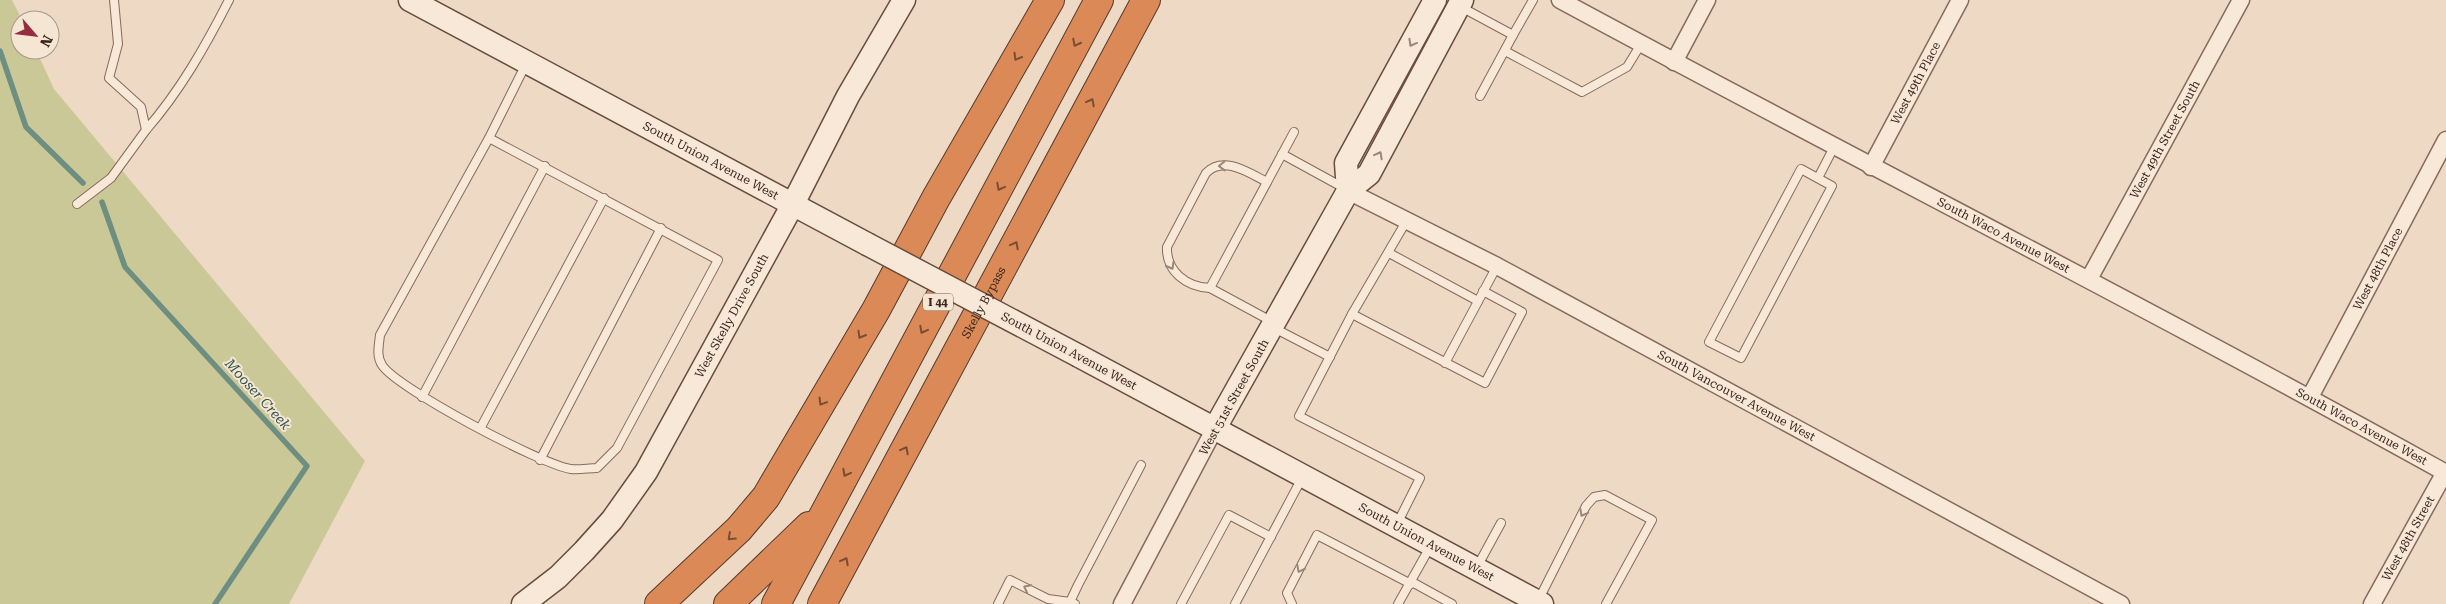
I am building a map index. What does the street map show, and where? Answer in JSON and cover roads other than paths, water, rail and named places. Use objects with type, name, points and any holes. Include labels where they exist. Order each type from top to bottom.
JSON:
[{"type":"highway","points":[[659,604],[740,529],[766,497],[876,310],[936,198],[1050,0]]},
{"type":"highway","name":"I 44","points":[[776,604],[1099,0]]},
{"type":"highway","name":"Skelly Bypass","points":[[822,604],[1146,0]]},
{"type":"highway","points":[[728,604],[828,507]]},
{"type":"street","name":"South Union Avenue West","points":[[410,0],[1540,603]]},
{"type":"street","name":"West Skelly Drive South","points":[[523,604],[558,577],[584,551],[612,520],[646,472],[793,204],[848,96],[904,0]]},
{"type":"street","points":[[1348,191],[1346,163],[1435,0]]},
{"type":"street","name":"South Waco Avenue West","points":[[1560,0],[1871,167],[2089,278],[2310,397],[2445,473]]},
{"type":"street","points":[[1674,62],[1707,0]]},
{"type":"street","name":"West 49th Place","points":[[1871,167],[1960,0]]},
{"type":"street","name":"West 49th Street South","points":[[2089,278],[2241,0]]},
{"type":"street","name":"West 51st Street South","points":[[1122,604],[1215,428],[1348,191],[1369,174],[1461,3]]},
{"type":"street","name":"West 48th Place","points":[[2310,397],[2446,140]]},
{"type":"street","name":"South Vancouver Avenue West","points":[[1348,191],[1407,219],[1496,266],[2121,604]]},
{"type":"street","name":"West 48th Street","points":[[2372,604],[2445,473]]},
{"type":"lane","points":[[114,0],[118,44],[108,78],[141,107],[146,130]]},
{"type":"lane","points":[[77,204],[110,178],[146,130],[168,105],[196,63],[229,0]]},
{"type":"lane","points":[[1480,96],[1532,0]]},
{"type":"lane","points":[[1461,3],[1513,35]]},
{"type":"lane","points":[[1505,51],[1582,92],[1627,67],[1641,44]]},
{"type":"lane","points":[[489,138],[545,166],[718,260],[617,448],[598,468],[571,469],[540,460],[422,397],[382,365],[378,352],[380,335],[489,138],[527,63]]},
{"type":"lane","points":[[1210,288],[1294,132]]},
{"type":"lane","points":[[1818,178],[1834,147]]},
{"type":"lane","points":[[1282,154],[1348,191]]},
{"type":"lane","points":[[422,397],[545,166]]},
{"type":"lane","points":[[1267,182],[1234,166],[1213,166],[1206,173],[1167,247],[1167,258],[1171,268],[1178,276],[1200,287],[1210,288],[1330,357]]},
{"type":"lane","points":[[1801,169],[1818,178],[1832,186],[1741,358],[1709,342],[1801,169]]},
{"type":"lane","points":[[481,428],[604,198]]},
{"type":"lane","points":[[1396,526],[1420,478],[1299,416],[1352,314],[1407,219]]},
{"type":"lane","points":[[540,460],[661,228]]},
{"type":"lane","points":[[1389,253],[1478,301]]},
{"type":"lane","points":[[1445,363],[1496,266]]},
{"type":"lane","points":[[1352,314],[1485,383],[1522,312],[1483,291]]},
{"type":"lane","points":[[998,604],[1010,580],[1048,599],[1072,603],[1141,465]]},
{"type":"lane","points":[[1235,604],[1303,476]]},
{"type":"lane","points":[[1540,603],[1586,506],[1594,497],[1605,495],[1652,520],[1606,604]]},
{"type":"lane","points":[[1181,604],[1229,515],[1270,537]]},
{"type":"lane","points":[[1476,569],[1501,523]]},
{"type":"lane","points":[[1292,604],[1287,593],[1317,534],[1452,604]]},
{"type":"lane","points":[[1398,604],[1431,545]]},
{"type":"waterway","name":"Mooser Creek","points":[[0,51],[26,127],[83,183]]},
{"type":"waterway","name":"Mooser Creek","points":[[102,202],[125,267],[307,466],[215,604]]}]
